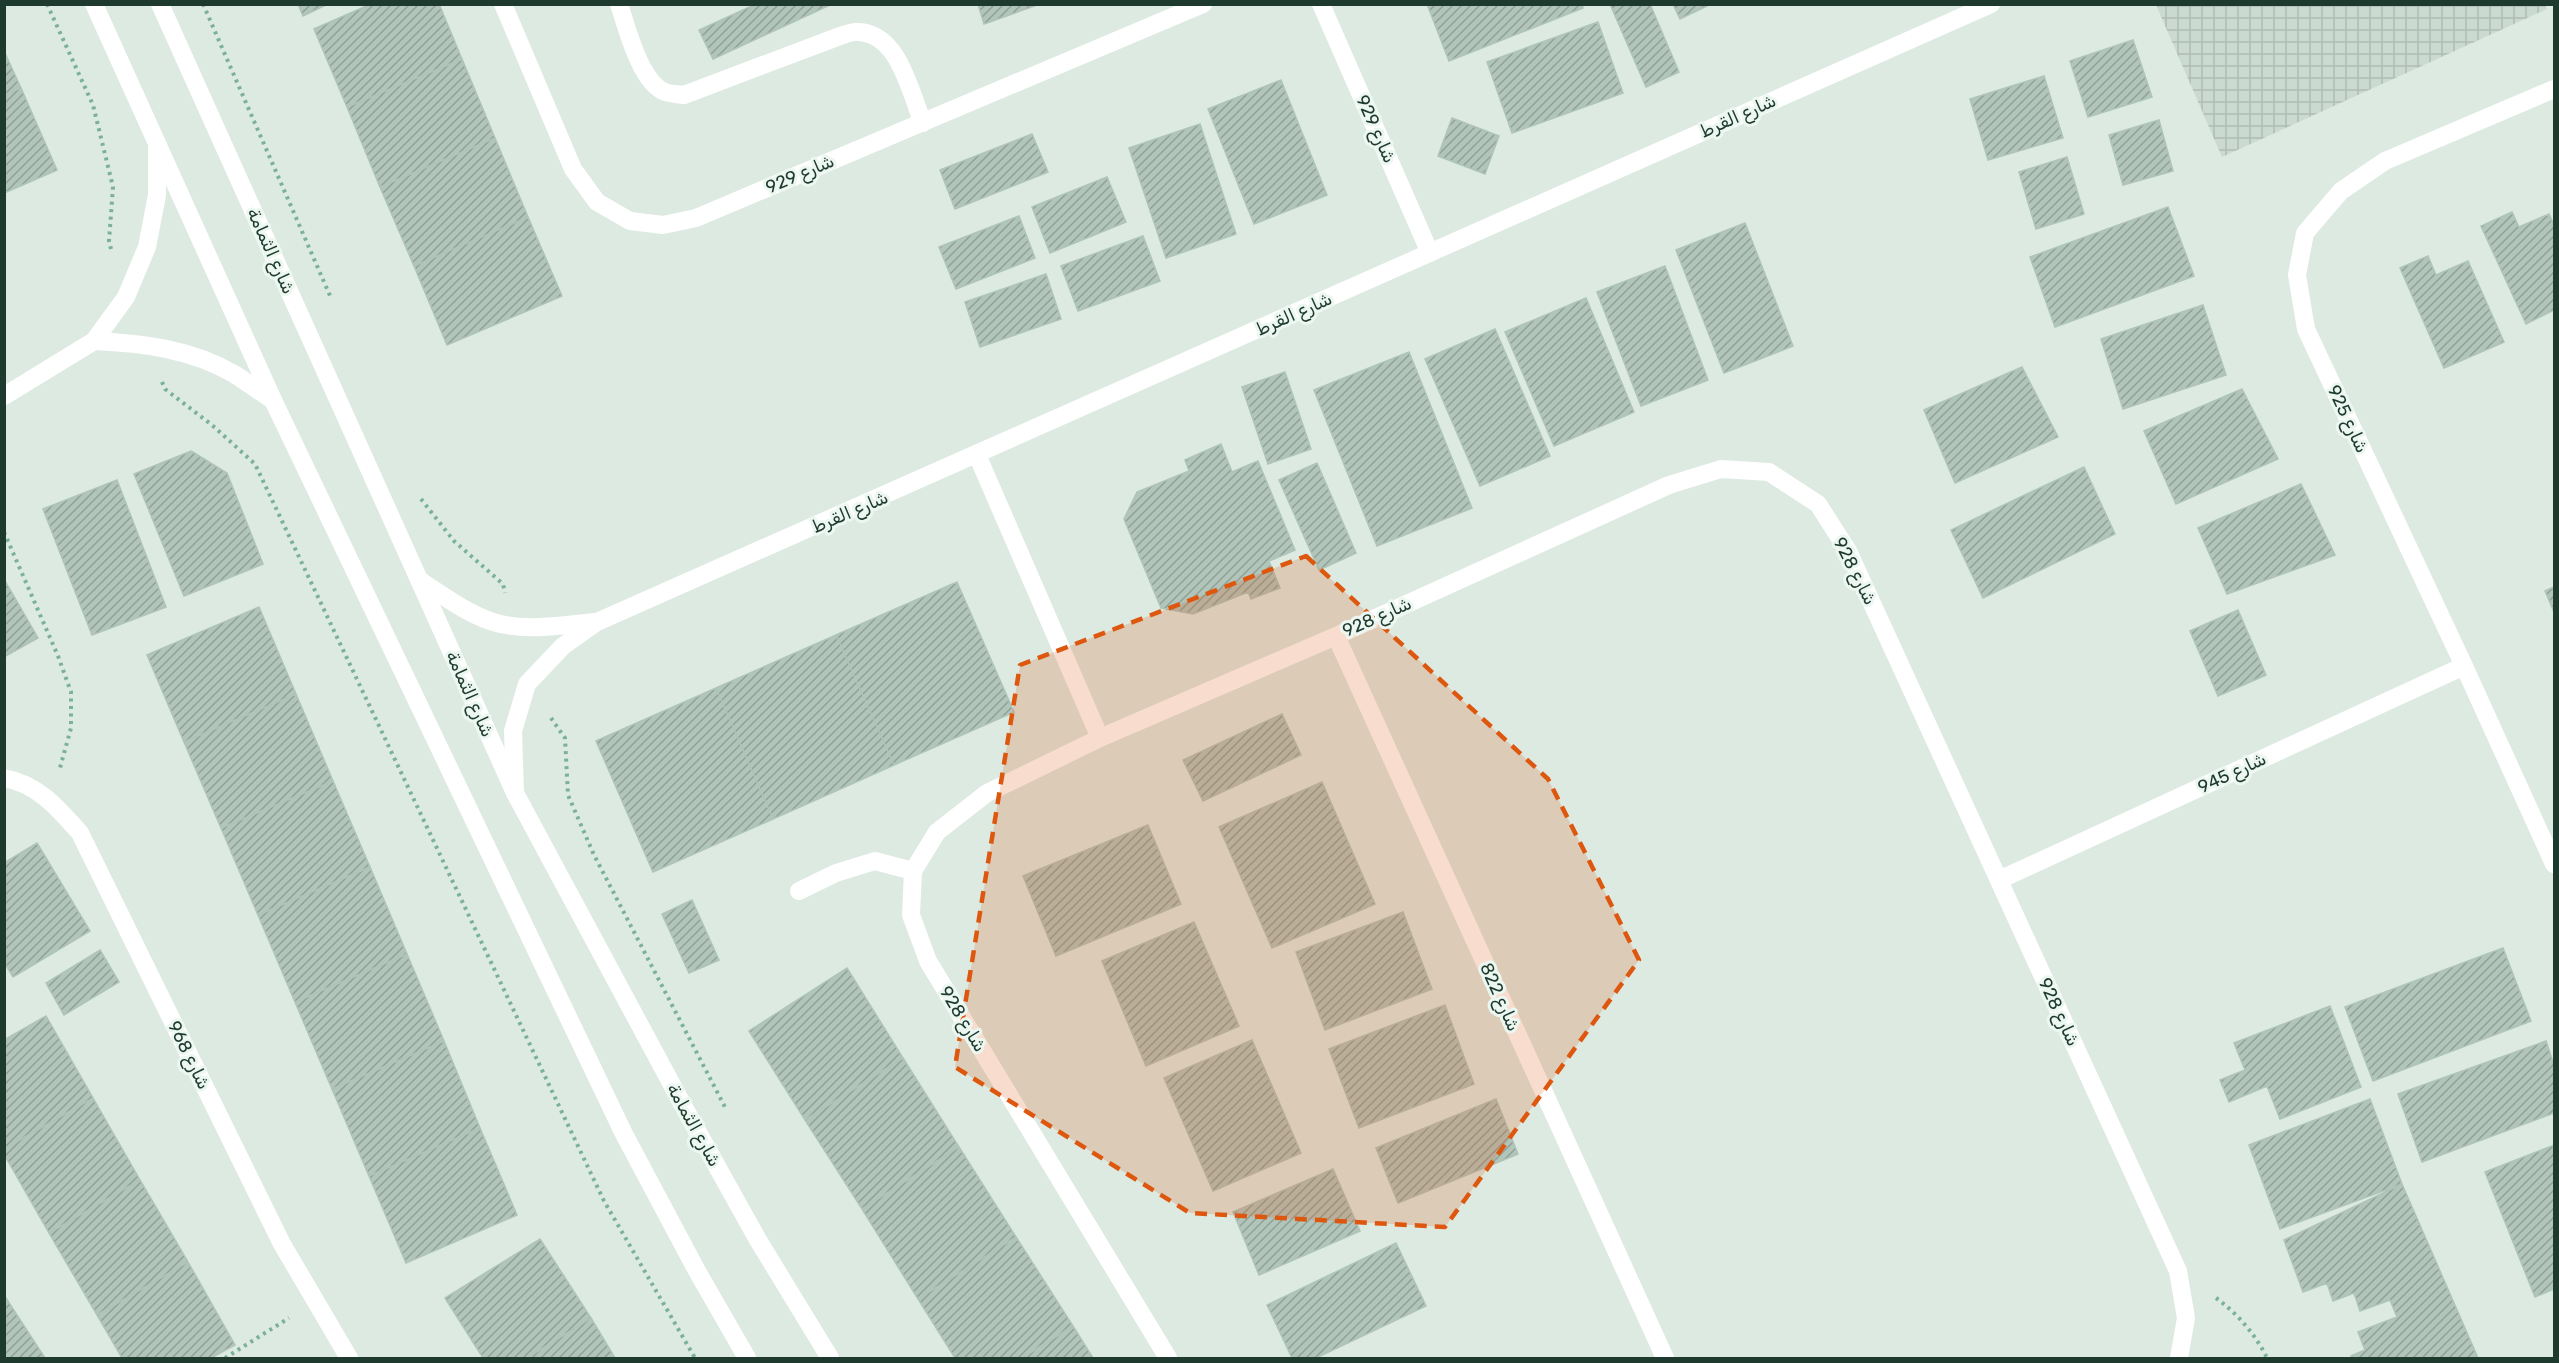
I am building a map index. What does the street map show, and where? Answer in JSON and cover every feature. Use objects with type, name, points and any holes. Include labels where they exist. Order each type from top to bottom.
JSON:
[{"type":"street","points":[[94,4],[158,141],[273,400],[624,1134],[747,1359]]},
{"type":"street","name":"شارع الثمامة","points":[[160,4],[514,793],[696,1129],[758,1240],[830,1359]]},
{"type":"street","name":"شارع 929","points":[[503,4],[573,169],[597,202],[630,221],[663,225],[696,218],[1203,4]]},
{"type":"street","points":[[619,4],[641,66],[651,81],[664,92],[684,95],[858,31],[875,36],[890,48],[922,123]]},
{"type":"street","name":"شارع 929","points":[[1322,4],[1430,253]]},
{"type":"street","name":"شارع القرط","points":[[514,793],[513,731],[527,684],[563,646],[597,622],[978,457],[1990,4]]},
{"type":"street","name":"شارع 925","points":[[2554,89],[2385,161],[2341,191],[2305,233],[2297,275],[2306,329],[2554,864]]},
{"type":"street","points":[[4,396],[94,341],[126,297],[147,247],[158,195],[158,141]]},
{"type":"street","points":[[94,341],[142,343],[189,354],[233,373],[273,400]]},
{"type":"street","points":[[978,457],[1100,738]]},
{"type":"street","name":"شارع 928","points":[[1168,1359],[928,961],[911,915],[913,871],[937,832],[987,792],[1100,738],[1336,636],[1669,485],[1721,469],[1769,472],[1818,504],[1848,551],[2178,1271],[2186,1318],[2179,1359]]},
{"type":"street","name":"شارع القرط","points":[[419,580],[470,612],[493,622],[516,626],[597,622]]},
{"type":"street","name":"شارع 822","points":[[1336,636],[1665,1359]]},
{"type":"street","name":"شارع 945","points":[[1999,880],[2464,666]]},
{"type":"street","name":"شارع 968","points":[[4,778],[16,780],[51,800],[80,833],[282,1244],[349,1359]]},
{"type":"street","points":[[799,891],[836,873],[875,861],[913,871]]},
{"type":"path","points":[[47,4],[93,105],[113,187],[109,241],[126,297]]},
{"type":"path","points":[[142,343],[165,389],[212,425],[255,464],[604,1201],[695,1359]]},
{"type":"path","points":[[4,532],[58,656],[71,692],[71,728],[51,800]]},
{"type":"path","points":[[2178,1271],[2228,1307],[2260,1343],[2267,1359]]},
{"type":"path","points":[[225,1359],[315,1302]]},
{"type":"highlighted area","points":[[1306,556],[1548,779],[1639,960],[1445,1227],[1190,1213],[955,1067],[1020,665]]},
{"type":"shaded area","points":[[2545,4],[2547,9],[2222,157],[2156,5]]},
{"type":"building","points":[[298,4],[328,4],[303,16]]},
{"type":"building","points":[[371,4],[439,4],[462,59],[347,107],[314,29]]},
{"type":"building","points":[[756,4],[832,4],[713,59],[699,30]]},
{"type":"building","points":[[978,4],[1040,4],[984,24]]},
{"type":"building","points":[[1427,4],[1582,4],[1583,8],[1449,61]]},
{"type":"building","points":[[1610,4],[1650,4],[1679,72],[1646,87]]},
{"type":"building","points":[[1673,4],[1711,4],[1680,19]]},
{"type":"building","points":[[1598,22],[1623,93],[1512,133],[1487,62]]},
{"type":"building","points":[[2133,40],[2152,97],[2088,117],[2070,61]]},
{"type":"building","points":[[4,51],[21,88],[4,95]]},
{"type":"building","points":[[462,59],[495,138],[380,187],[347,107]]},
{"type":"building","points":[[2044,76],[2063,138],[1988,160],[1970,99]]},
{"type":"building","points":[[1281,80],[1327,195],[1254,224],[1208,109]]},
{"type":"building","points":[[21,88],[57,170],[4,193],[4,95]]},
{"type":"building","points":[[1452,118],[1499,136],[1485,174],[1438,156]]},
{"type":"building","points":[[2159,120],[2173,171],[2123,185],[2109,135]]},
{"type":"building","points":[[1200,124],[1236,234],[1166,258],[1129,148]]},
{"type":"building","points":[[1032,134],[1048,172],[955,209],[940,170]]},
{"type":"building","points":[[495,138],[528,217],[414,266],[380,187]]},
{"type":"building","points":[[2067,157],[2084,214],[2036,229],[2019,172]]},
{"type":"building","points":[[1107,177],[1126,222],[1050,253],[1032,207]]},
{"type":"building","points":[[2168,207],[2194,276],[2055,327],[2030,257]]},
{"type":"building","points":[[2512,212],[2519,227],[2549,214],[2554,225],[2554,310],[2526,324],[2481,226]]},
{"type":"building","points":[[1019,216],[1035,258],[956,289],[939,247]]},
{"type":"building","points":[[528,217],[562,296],[447,345],[414,266]]},
{"type":"building","points":[[1745,223],[1793,346],[1724,373],[1676,250]]},
{"type":"building","points":[[1143,236],[1160,281],[1078,311],[1061,266]]},
{"type":"building","points":[[2428,256],[2436,275],[2468,261],[2504,342],[2444,368],[2400,268]]},
{"type":"building","points":[[1665,266],[1708,380],[1641,406],[1597,292]]},
{"type":"building","points":[[1046,274],[1061,319],[980,347],[965,302]]},
{"type":"building","points":[[1586,298],[1634,412],[1554,446],[1505,332]]},
{"type":"building","points":[[2203,305],[2226,375],[2123,409],[2101,339]]},
{"type":"building","points":[[1495,329],[1550,456],[1480,486],[1425,359]]},
{"type":"building","points":[[1409,352],[1472,508],[1377,546],[1314,390]]},
{"type":"building","points":[[2022,367],[2058,437],[1955,483],[1924,410]]},
{"type":"building","points":[[1285,372],[1311,449],[1268,464],[1242,387]]},
{"type":"building","points":[[2242,389],[2278,459],[2176,504],[2144,431]]},
{"type":"building","points":[[1221,444],[1232,472],[1258,461],[1295,550],[1269,561],[1280,588],[1251,599],[1248,592],[1193,614],[1161,608],[1124,519],[1137,492],[1189,471],[1185,460]]},
{"type":"building","points":[[191,451],[227,473],[263,564],[184,596],[134,474]]},
{"type":"building","points":[[1317,463],[1356,553],[1319,570],[1279,480]]},
{"type":"building","points":[[2084,467],[2115,534],[1983,598],[1951,530]]},
{"type":"building","points":[[117,480],[166,607],[92,635],[43,509]]},
{"type":"building","points":[[2301,484],[2335,555],[2227,594],[2198,528]]},
{"type":"building","points":[[4,579],[38,638],[4,657]]},
{"type":"building","points":[[957,582],[1014,712],[894,765],[836,635]]},
{"type":"building","points":[[2554,587],[2554,612],[2545,591]]},
{"type":"building","points":[[259,607],[296,694],[184,742],[147,655]]},
{"type":"building","points":[[2238,610],[2266,675],[2218,696],[2190,631]]},
{"type":"building","points":[[836,635],[894,765],[773,819],[716,688]]},
{"type":"building","points":[[716,688],[773,819],[653,872],[596,741]]},
{"type":"building","points":[[296,694],[333,781],[221,828],[184,742]]},
{"type":"building","points":[[1282,714],[1301,755],[1203,801],[1183,760]]},
{"type":"building","points":[[333,781],[370,867],[258,915],[221,828]]},
{"type":"building","points":[[1322,782],[1375,904],[1272,948],[1219,827]]},
{"type":"building","points":[[1148,825],[1181,904],[1056,956],[1023,876]]},
{"type":"building","points":[[37,843],[90,931],[13,977],[4,962],[4,863]]},
{"type":"building","points":[[370,867],[407,954],[295,1002],[258,915]]},
{"type":"building","points":[[692,900],[719,960],[689,973],[662,914]]},
{"type":"building","points":[[1403,912],[1432,989],[1325,1030],[1296,952]]},
{"type":"building","points":[[1194,922],[1239,1026],[1146,1066],[1102,961]]},
{"type":"building","points":[[2503,948],[2531,1021],[2373,1081],[2345,1007]]},
{"type":"building","points":[[100,950],[119,982],[64,1015],[46,983]]},
{"type":"building","points":[[407,954],[444,1041],[332,1089],[295,1002]]},
{"type":"building","points":[[847,968],[903,1058],[805,1120],[749,1031]]},
{"type":"building","points":[[1445,1005],[1474,1084],[1359,1128],[1329,1049]]},
{"type":"building","points":[[2330,1006],[2361,1087],[2280,1119],[2267,1086],[2229,1102],[2220,1080],[2245,1070],[2234,1043]]},
{"type":"building","points":[[46,1016],[93,1098],[4,1149],[4,1040]]},
{"type":"building","points":[[1252,1040],[1301,1153],[1213,1191],[1164,1078]]},
{"type":"building","points":[[444,1041],[480,1128],[369,1176],[332,1089]]},
{"type":"building","points":[[2546,1041],[2554,1065],[2554,1113],[2422,1162],[2398,1094]]},
{"type":"building","points":[[903,1058],[959,1147],[862,1209],[805,1120]]},
{"type":"building","points":[[93,1098],[140,1180],[49,1233],[4,1154],[4,1149]]},
{"type":"building","points":[[1496,1099],[1518,1154],[1398,1203],[1376,1148]]},
{"type":"building","points":[[2370,1099],[2402,1184],[2280,1229],[2249,1145]]},
{"type":"building","points":[[480,1128],[517,1215],[406,1263],[369,1176]]},
{"type":"building","points":[[2554,1145],[2554,1289],[2535,1297],[2485,1172]]},
{"type":"building","points":[[959,1147],[1016,1237],[918,1299],[862,1209]]},
{"type":"building","points":[[1333,1169],[1360,1231],[1259,1275],[1233,1212]]},
{"type":"building","points":[[140,1180],[188,1262],[97,1315],[49,1233]]},
{"type":"building","points":[[2402,1184],[2478,1358],[2352,1358],[2351,1356],[2365,1350],[2358,1332],[2397,1317],[2390,1300],[2360,1311],[2354,1293],[2333,1301],[2327,1283],[2303,1292],[2284,1240]]},
{"type":"building","points":[[1016,1237],[1073,1326],[1022,1358],[955,1358],[918,1299]]},
{"type":"building","points":[[540,1239],[591,1318],[527,1358],[483,1358],[445,1298]]},
{"type":"building","points":[[1396,1243],[1426,1306],[1316,1358],[1292,1358],[1267,1305]]},
{"type":"building","points":[[188,1262],[235,1345],[211,1358],[122,1358],[97,1315]]},
{"type":"building","points":[[4,1295],[45,1358],[4,1358]]},
{"type":"building","points":[[591,1318],[615,1358],[527,1358]]},
{"type":"building","points":[[1073,1326],[1093,1358],[1022,1358]]}]
